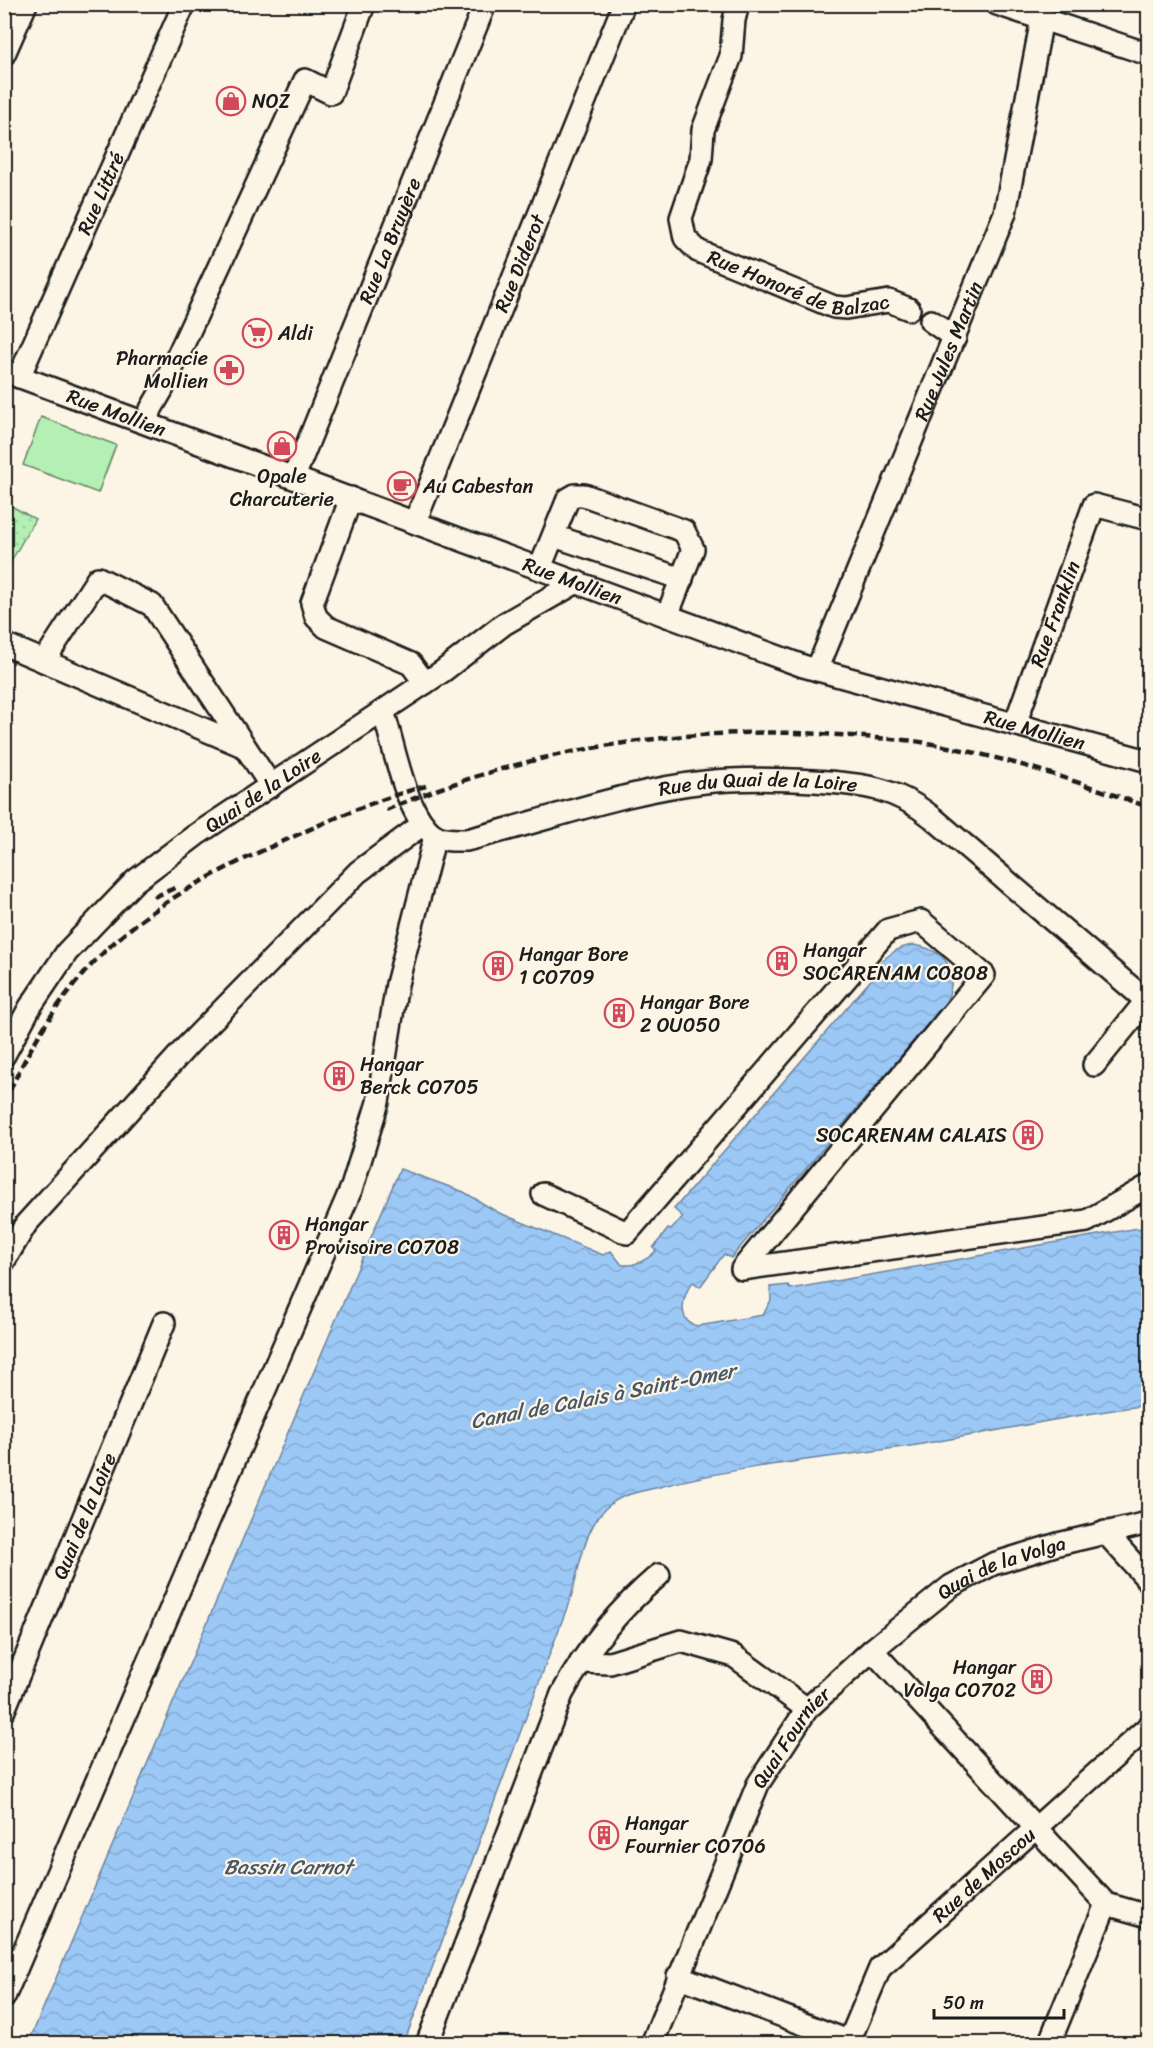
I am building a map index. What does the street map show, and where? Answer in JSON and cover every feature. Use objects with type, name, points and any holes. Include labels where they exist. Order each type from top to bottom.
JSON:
[{"type":"street","points":[[4,54],[26,4]]},
{"type":"street","points":[[147,423],[151,409],[162,390],[305,80],[331,93],[364,4]]},
{"type":"street","name":"Rue La Bruyère","points":[[294,477],[485,4]]},
{"type":"street","name":"Rue Diderot","points":[[415,522],[624,4]]},
{"type":"street","name":"Rue Honoré de Balzac","points":[[738,4],[734,20],[731,56],[703,130],[701,159],[682,212],[681,225],[685,238],[698,250],[834,307],[846,308],[889,301],[909,309]]},
{"type":"street","points":[[997,4],[1149,54]]},
{"type":"street","name":"Rue Littré","points":[[12,374],[183,9]]},
{"type":"street","name":"Rue Jules Martin","points":[[818,670],[1005,213],[1042,19]]},
{"type":"street","points":[[931,321],[955,338]]},
{"type":"street","name":"Rue Mollien","points":[[12,374],[818,670],[1149,761]]},
{"type":"street","points":[[540,568],[568,499],[584,495],[684,531],[693,549],[667,616]]},
{"type":"street","points":[[351,498],[312,603],[316,617],[326,627],[411,664],[425,683]]},
{"type":"street","name":"Rue Franklin","points":[[1015,724],[1094,505],[1149,519]]},
{"type":"street","points":[[554,536],[682,579]]},
{"type":"street","points":[[44,661],[98,578],[152,605],[271,786]]},
{"type":"street","name":"Quai de la Loire","points":[[4,1055],[30,1007],[57,967],[111,904],[161,860],[425,683],[504,624],[577,582]]},
{"type":"street","points":[[4,644],[243,746]]},
{"type":"street","points":[[4,1997],[352,1187],[378,1102],[397,984],[429,830],[407,791],[383,711]]},
{"type":"street","name":"Rue du Quai de la Loire","points":[[429,830],[443,839],[466,840],[598,804],[706,782],[798,780],[844,783],[887,790],[918,805],[1148,1001]]},
{"type":"street","points":[[4,1260],[26,1224],[188,1045],[358,872],[429,830]]},
{"type":"street","points":[[543,1194],[627,1233],[888,930],[921,921],[984,975],[742,1269],[1088,1221],[1149,1186]]},
{"type":"street","points":[[1094,1065],[1148,1001]]},
{"type":"street","name":"Quai de la Loire","points":[[4,1710],[164,1323]]},
{"type":"street","name":"Quai de la Volga","points":[[872,1650],[951,1586],[970,1576],[1025,1554],[1105,1532],[1149,1523]]},
{"type":"street","points":[[1105,1532],[1149,1580]]},
{"type":"street","points":[[427,2043],[552,1715],[581,1662],[613,1619],[659,1575]]},
{"type":"street","points":[[581,1662],[610,1663],[681,1641],[734,1656],[807,1710]]},
{"type":"street","points":[[872,1650],[1106,1904],[1149,1917]]},
{"type":"street","name":"Quai Fournier","points":[[651,2043],[758,1784],[807,1710],[872,1650]]},
{"type":"street","name":"Rue de Moscou","points":[[851,2043],[880,1968],[1149,1727]]},
{"type":"street","points":[[1049,2043],[1106,1904]]},
{"type":"street","points":[[678,1976],[851,2043]]},
{"type":"green space","points":[[41,417],[116,445],[98,493],[23,465]]},
{"type":"green space","points":[[4,502],[35,519],[9,565],[5,562]]},
{"type":"water","name":"Bassin Carnot","points":[[914,945],[930,949],[948,964],[951,986],[942,1010],[934,1022],[931,1020],[731,1258],[724,1254],[700,1287],[693,1282],[684,1300],[686,1319],[698,1326],[763,1315],[771,1300],[770,1287],[788,1285],[790,1289],[1138,1228],[1148,1235],[1148,1405],[910,1446],[724,1473],[637,1492],[612,1503],[595,1522],[584,1546],[571,1597],[404,2043],[28,2044],[400,1169],[464,1192],[497,1212],[603,1255],[611,1251],[622,1265],[641,1262],[656,1251],[653,1248],[668,1229],[671,1230],[683,1217],[674,1209],[876,974],[873,971],[891,954]]},
{"type":"railway","points":[[386,810],[501,769],[560,754],[681,736],[742,733],[803,733],[903,740],[955,748],[1011,762],[1148,807]]},
{"type":"railway","points":[[4,1103],[29,1053],[55,1010],[84,973],[116,941],[152,912],[191,887],[286,840],[372,803],[426,786]]},
{"type":"railway","points":[[154,897],[177,887]]},
{"type":"place","name":"NOZ","points":[[231,101]]},
{"type":"place","name":"Aldi","points":[[257,333]]},
{"type":"place","name":"Pharmacie Mollien","points":[[229,370]]},
{"type":"place","name":"Opale Charcuterie","points":[[282,446]]},
{"type":"place","name":"Au Cabestan","points":[[402,486]]},
{"type":"place","name":"Hangar SOCARENAM CO808","points":[[782,961]]},
{"type":"place","name":"Hangar Bore 1 CO709","points":[[498,966]]},
{"type":"place","name":"Hangar Bore 2 OU050","points":[[619,1013]]},
{"type":"place","name":"Hangar Berck CO705","points":[[339,1076]]},
{"type":"place","name":"SOCARENAM CALAIS","points":[[1028,1135]]},
{"type":"place","name":"Hangar Provisoire CO708","points":[[284,1235]]},
{"type":"place","name":"Hangar Volga CO702","points":[[1037,1679]]},
{"type":"place","name":"Hangar Fournier CO706","points":[[604,1835]]},
{"type":"water label","name":"Canal de Calais à Saint-Omer","points":[[603,1396]]}]
